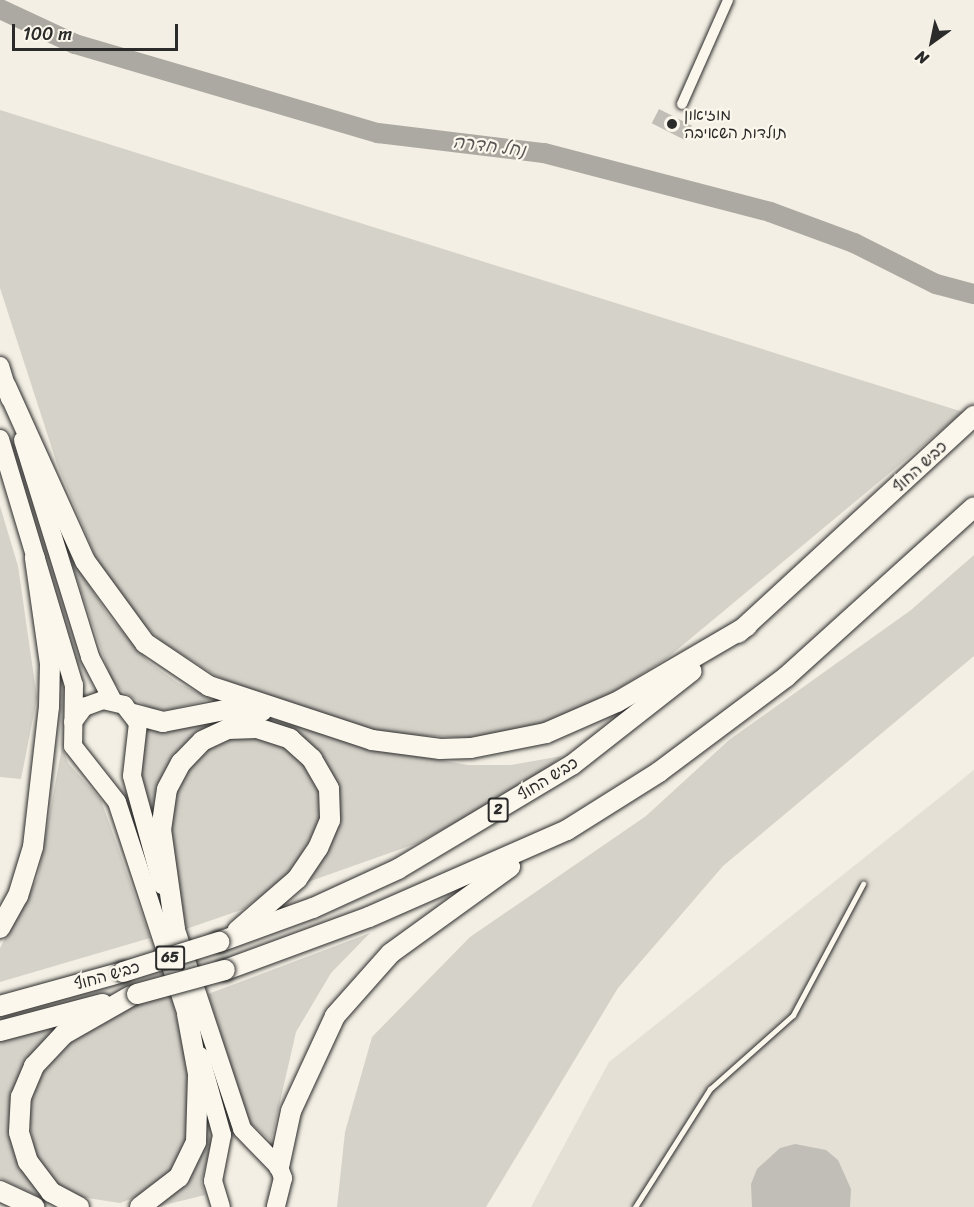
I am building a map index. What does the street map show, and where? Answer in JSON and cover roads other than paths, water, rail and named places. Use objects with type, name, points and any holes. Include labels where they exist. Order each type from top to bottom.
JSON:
[{"type":"highway","points":[[0,366],[90,657],[113,701],[133,714],[163,722],[250,709],[321,723]]},
{"type":"highway","points":[[6,386],[67,527],[107,597],[145,644],[208,686],[321,723],[407,746],[471,748],[506,743],[599,711],[747,626]]},
{"type":"highway","name":"כביש החוף","points":[[0,1006],[123,972],[222,941],[372,882],[537,788],[607,740],[747,626],[974,416]]},
{"type":"highway","name":"65","points":[[0,439],[74,686],[73,746],[117,802],[218,1114],[223,1149],[213,1181],[221,1207]]},
{"type":"highway","name":"כביש החוף","points":[[0,1031],[225,970],[369,917],[567,830],[659,772],[786,677],[974,507]]},
{"type":"highway","points":[[0,928],[18,896],[33,847],[49,707],[49,655],[35,558]]},
{"type":"highway","points":[[72,723],[93,702],[113,701]]},
{"type":"highway","name":"65","points":[[133,714],[140,733],[132,776],[175,929],[242,1129],[279,1167]]},
{"type":"highway","points":[[175,929],[161,830],[167,789],[181,763],[202,741],[228,729],[257,728],[290,740],[312,759],[329,789],[330,819],[315,854],[297,879],[222,941]]},
{"type":"highway","points":[[278,1205],[283,1179],[279,1167],[282,1137],[308,1068],[335,1016],[352,993],[419,930],[567,830]]},
{"type":"highway","points":[[79,1207],[51,1192],[28,1162],[20,1132],[21,1097],[34,1066],[49,1048],[80,1024],[134,995]]},
{"type":"highway","points":[[140,1207],[179,1177],[196,1142],[198,1074],[187,1014]]},
{"type":"highway","points":[[0,1191],[34,1207]]},
{"type":"street","points":[[682,104],[729,0]]},
{"type":"lane","points":[[635,1207],[710,1089],[794,1015],[863,884]]},
{"type":"waterway","name":"נחל חדרה","points":[[0,9],[75,44],[378,133],[544,153],[770,212],[854,243],[936,284],[974,294]]},
{"type":"place","name":"מוזיאון תולדות השאיבה","points":[[672,124]]}]
